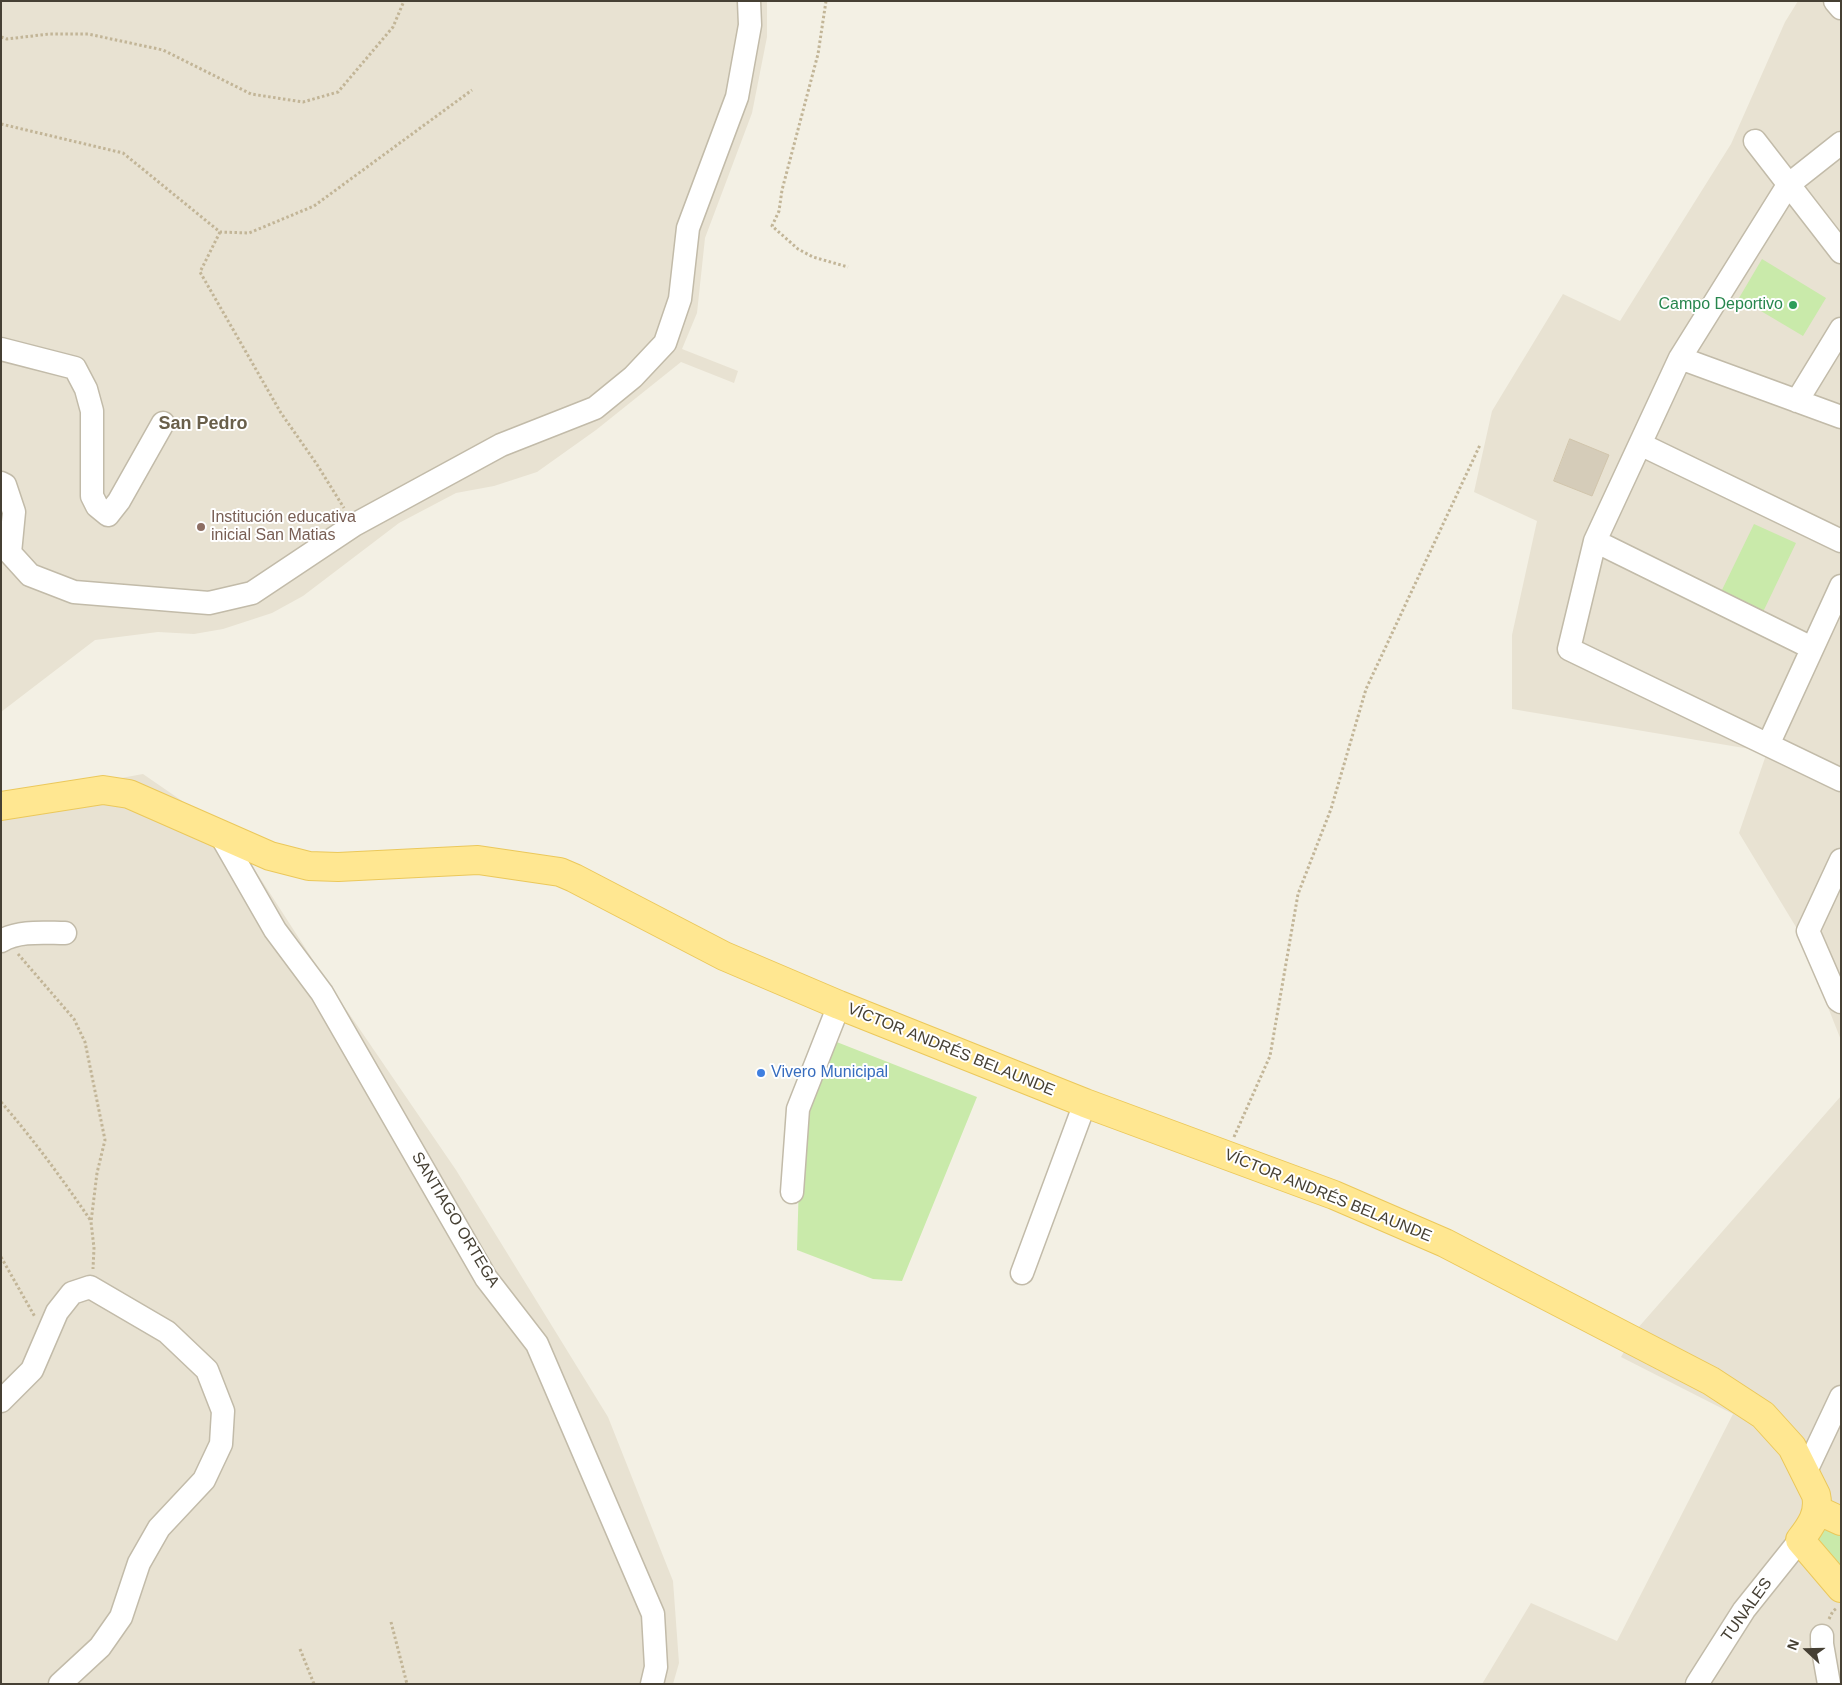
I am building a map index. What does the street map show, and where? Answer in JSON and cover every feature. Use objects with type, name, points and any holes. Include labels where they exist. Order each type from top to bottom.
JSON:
[{"type":"main road","name":"VÍCTOR ANDRÉS BELAUNDE","points":[[1,806],[103,790],[129,794],[270,856],[309,866],[338,867],[478,860],[560,872],[583,882],[724,956],[839,1005],[1085,1103],[1334,1195],[1445,1243],[1711,1381],[1763,1415],[1792,1447],[1806,1471],[1816,1495],[1829,1515]]},
{"type":"main road","points":[[1829,1515],[1811,1526],[1800,1540],[1841,1588]]},
{"type":"street","points":[[1,482],[5,485],[14,512],[10,553],[30,576],[74,592],[209,603],[252,593],[354,525],[502,445],[595,408],[633,377],[665,344],[680,299],[688,228],[737,97],[750,24],[749,1]]},
{"type":"street","points":[[1835,1],[1841,8]]},
{"type":"street","points":[[1755,141],[1841,252]]},
{"type":"street","points":[[1841,143],[1788,185],[1680,358],[1595,541],[1569,649],[1841,780]]},
{"type":"street","points":[[1797,401],[1841,329]]},
{"type":"street","points":[[1,350],[75,368],[86,389],[92,411],[92,496],[97,506],[108,515],[119,501],[163,423]]},
{"type":"street","points":[[1680,358],[1841,417]]},
{"type":"street","points":[[1640,444],[1841,541]]},
{"type":"street","points":[[1595,541],[1812,648]]},
{"type":"street","points":[[1768,744],[1841,586]]},
{"type":"street","name":"SANTIAGO ORTEGA","points":[[220,834],[275,930],[322,992],[486,1278],[537,1344],[653,1614],[656,1667],[652,1684]]},
{"type":"street","points":[[1841,860],[1808,931],[1838,1000],[1841,1002]]},
{"type":"street","points":[[3,940],[28,934],[65,933]]},
{"type":"street","points":[[792,1192],[798,1109],[839,1005]]},
{"type":"street","points":[[1022,1273],[1085,1103]]},
{"type":"street","points":[[1,1401],[32,1370],[57,1312],[72,1293],[90,1287],[167,1332],[208,1370],[223,1411],[221,1444],[204,1480],[159,1528],[139,1563],[121,1617],[100,1647],[60,1684]]},
{"type":"street","points":[[1806,1471],[1841,1397]]},
{"type":"street","name":"TUNALES","points":[[1697,1684],[1744,1610],[1800,1540]]},
{"type":"street","points":[[1822,1636],[1829,1684]]},
{"type":"path","points":[[1,37],[7,39],[49,34],[88,34],[163,50],[251,94],[303,102],[338,92],[393,27],[404,1]]},
{"type":"path","points":[[826,1],[818,54],[782,190],[779,211],[772,226],[798,249],[813,257],[848,267]]},
{"type":"path","points":[[1,124],[123,153],[220,232],[249,233],[314,206],[472,90]]},
{"type":"path","points":[[220,232],[200,272],[281,413],[316,462],[354,525]]},
{"type":"path","points":[[1226,1156],[1270,1056],[1298,894],[1331,809],[1366,689],[1480,445]]},
{"type":"path","points":[[3,940],[74,1019],[85,1042],[104,1140],[97,1173],[91,1222],[94,1248],[90,1287]]},
{"type":"path","points":[[1,1102],[67,1185],[91,1222]]},
{"type":"path","points":[[1,1257],[46,1337]]},
{"type":"path","points":[[391,1622],[406,1684]]},
{"type":"path","points":[[300,1649],[314,1684]]},
{"type":"shaded area","points":[[1,1],[767,1],[767,37],[752,113],[705,238],[697,313],[682,349],[738,371],[734,383],[681,362],[596,430],[537,472],[494,486],[456,493],[399,523],[303,596],[272,613],[223,629],[194,634],[158,632],[95,640],[1,712]]},
{"type":"shaded area","points":[[1798,1],[1841,1],[1841,1040],[1796,927],[1739,833],[1766,755],[1756,750],[1512,709],[1512,635],[1537,521],[1474,492],[1492,411],[1563,294],[1620,321],[1731,144],[1785,22]]},
{"type":"shaded area","points":[[143,774],[233,836],[324,977],[456,1170],[608,1417],[673,1581],[679,1663],[673,1684],[1,1684],[1,800]]},
{"type":"shaded area","points":[[1841,1096],[1841,1684],[1482,1684],[1531,1603],[1617,1641],[1733,1414],[1621,1357],[1637,1329]]},
{"type":"green space","points":[[1762,259],[1826,298],[1803,336],[1739,298]]},
{"type":"green space","points":[[1754,524],[1796,543],[1763,612],[1721,592]]},
{"type":"green space","points":[[829,1039],[977,1097],[902,1281],[873,1279],[797,1250],[801,1111]]},
{"type":"green space","points":[[1822,1529],[1830,1529],[1841,1534],[1841,1584],[1814,1536]]},
{"type":"building","points":[[1570,439],[1609,455],[1592,496],[1554,481]]},
{"type":"place","name":"Campo Deportivo","points":[[1793,305]]},
{"type":"place","name":"Institución educativa inicial San Matias","points":[[201,527]]},
{"type":"place","name":"Vivero Municipal","points":[[761,1073]]},
{"type":"district","name":"San Pedro","points":[[203,424]]}]
